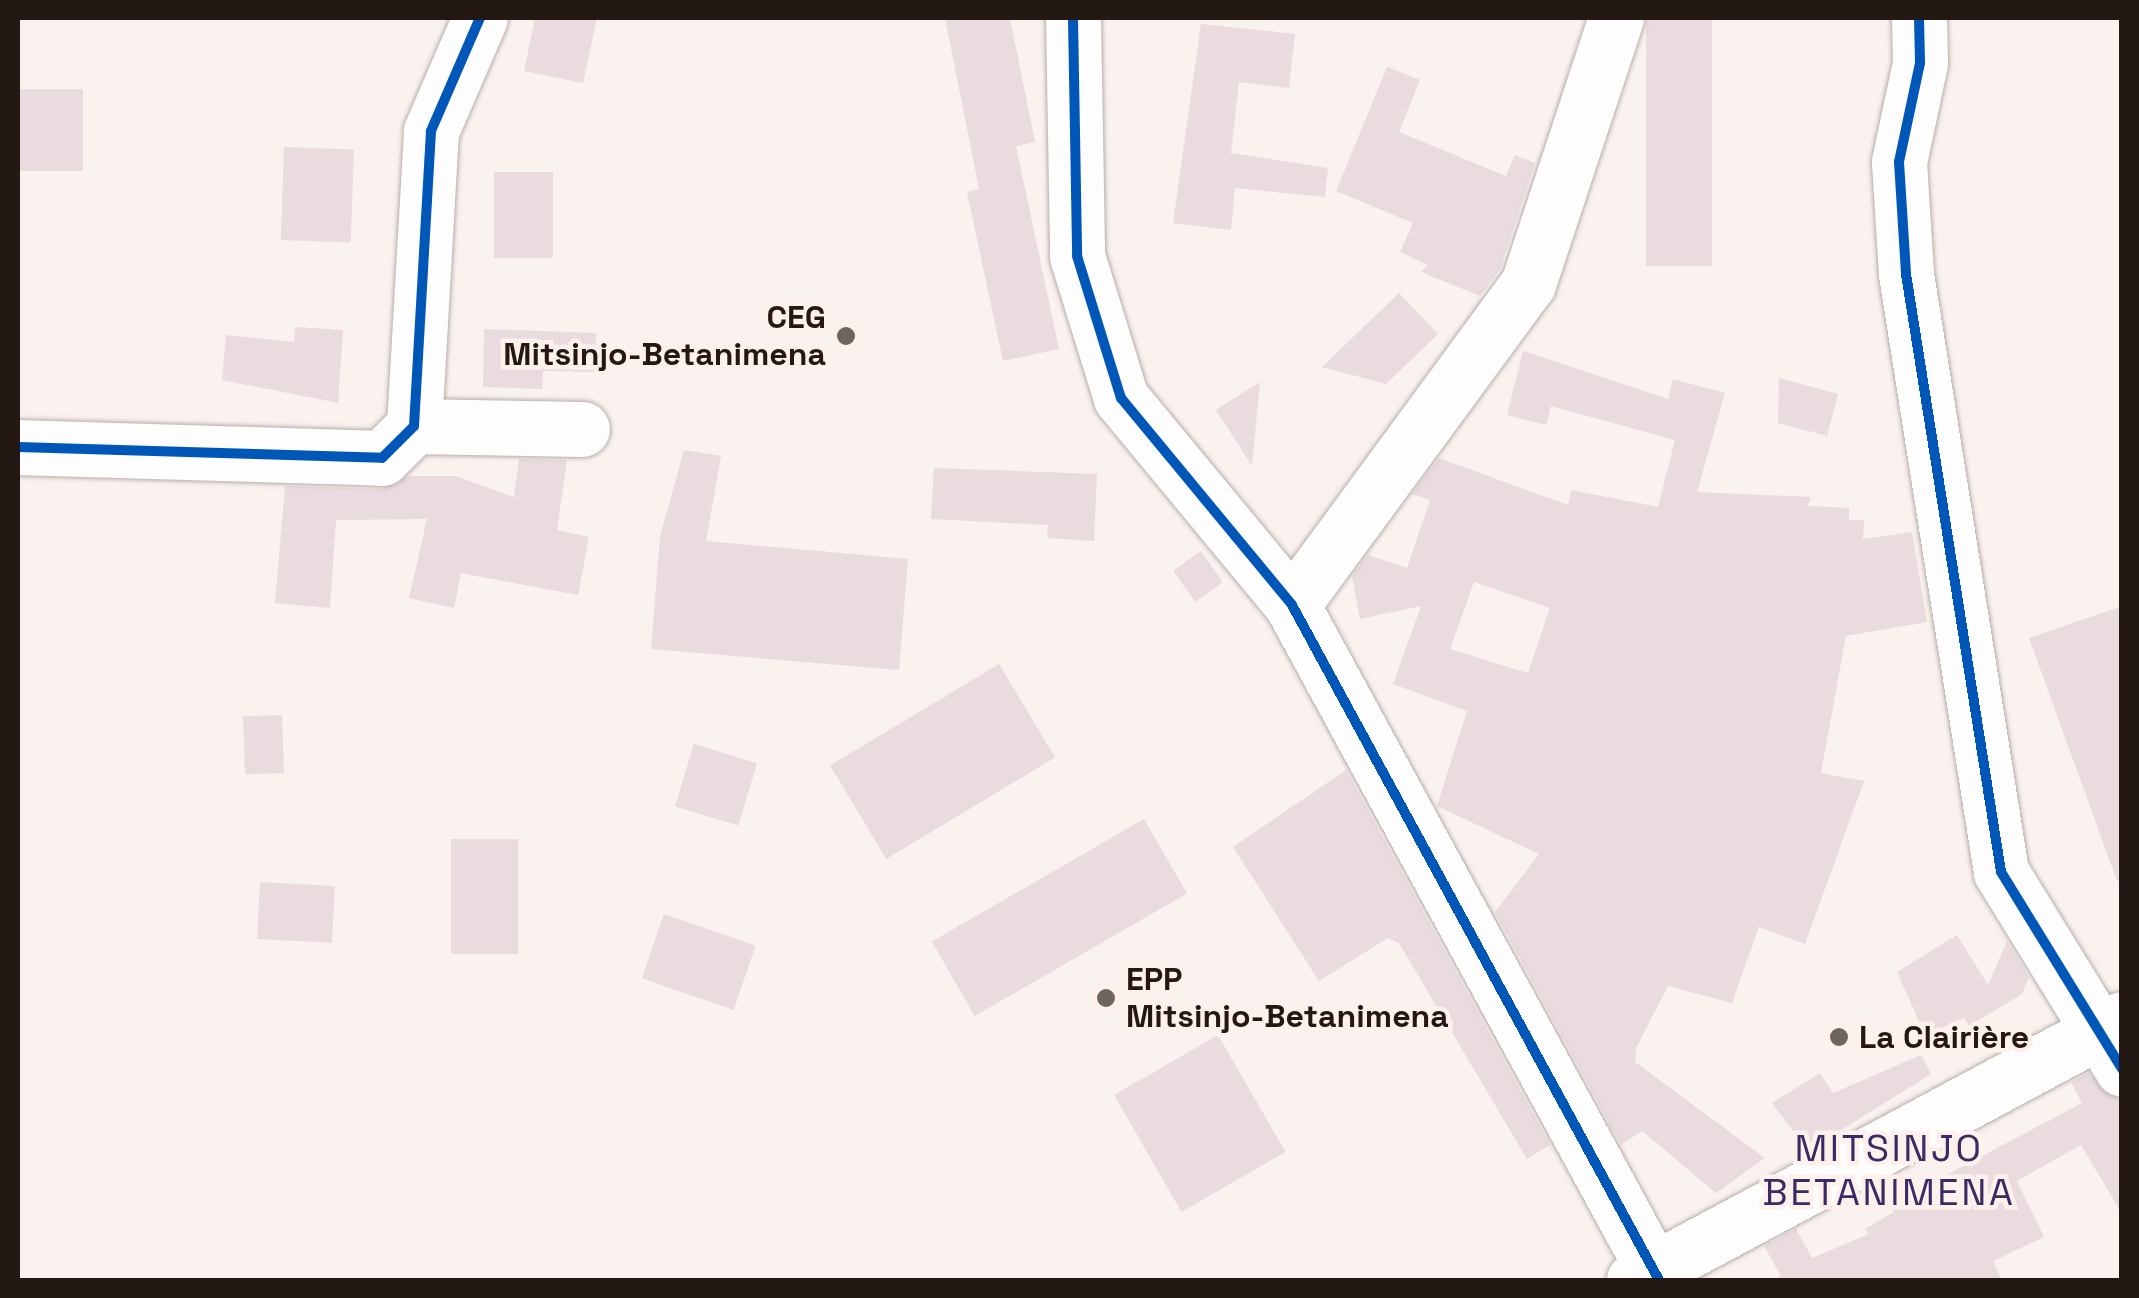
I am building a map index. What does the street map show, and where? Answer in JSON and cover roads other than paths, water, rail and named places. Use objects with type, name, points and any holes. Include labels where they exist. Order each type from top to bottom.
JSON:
[{"type":"street","points":[[18,447],[382,458],[414,426],[431,131],[480,18]]},
{"type":"street","points":[[1073,18],[1077,256],[1121,398],[1292,605],[1650,1277],[2114,1039],[2001,872],[1906,274],[1899,162],[1920,63],[1919,18]]},
{"type":"street","points":[[1292,605],[1528,284],[1616,18]]},
{"type":"street","points":[[414,426],[582,429]]},
{"type":"place","name":"CEG Mitsinjo-Betanimena","points":[[846,336]]},
{"type":"place","name":"EPP Mitsinjo-Betanimena","points":[[1106,998]]},
{"type":"place","name":"La Clairière","points":[[1839,1037]]},
{"type":"district","name":"MITSINJO BETANIMENA","points":[[1889,1171]]}]
